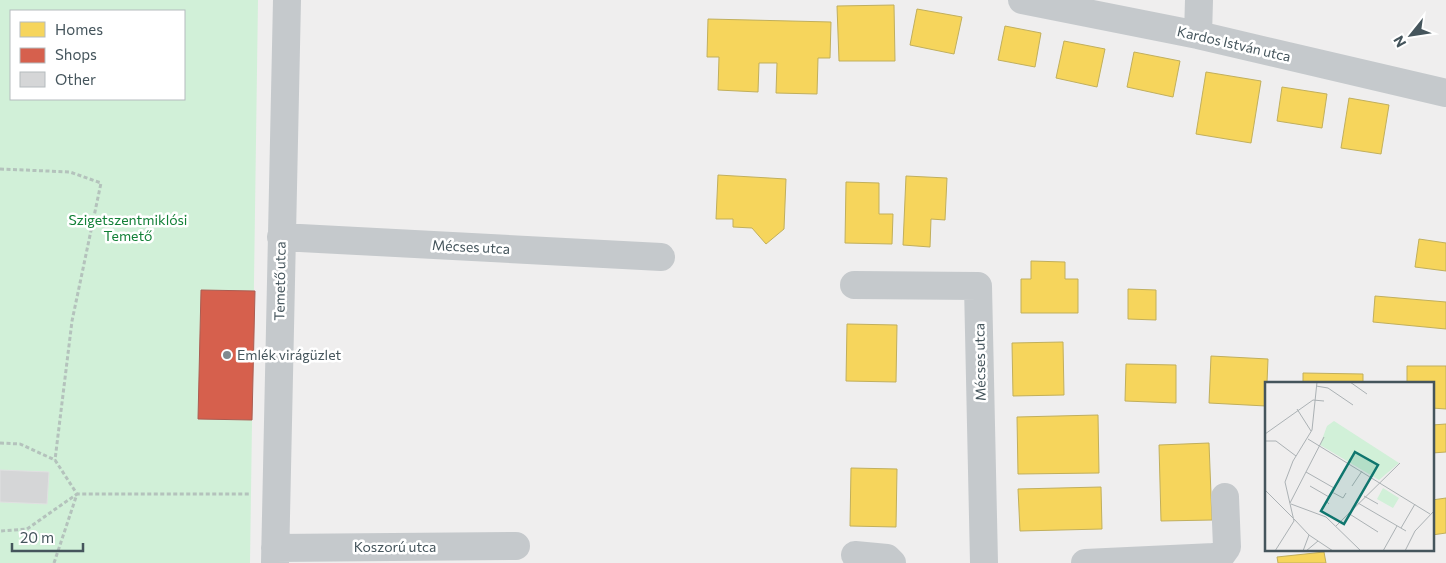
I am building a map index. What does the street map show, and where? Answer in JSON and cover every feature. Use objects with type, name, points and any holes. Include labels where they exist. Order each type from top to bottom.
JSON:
[{"type":"street","name":"Temető utca","points":[[275,556],[286,0]]},
{"type":"street","name":"Kardos István utca","points":[[1022,0],[1198,35],[1446,93]]},
{"type":"street","points":[[1198,35],[1199,0]]},
{"type":"street","name":"Mécses utca","points":[[280,237],[661,257]]},
{"type":"street","name":"Mécses utca","points":[[854,285],[978,286],[984,563]]},
{"type":"street","points":[[1085,563],[1214,557],[1222,554],[1227,547],[1225,497]]},
{"type":"street","name":"Koszorú utca","points":[[275,556],[516,546]]},
{"type":"street","points":[[856,555],[887,558],[892,563]]},
{"type":"path","points":[[0,169],[70,172],[101,183],[72,321],[55,460]]},
{"type":"path","points":[[0,443],[20,444],[55,460],[77,494]]},
{"type":"path","points":[[54,563],[77,494]]},
{"type":"path","points":[[0,531],[27,530],[77,494],[276,494]]},
{"type":"green space","name":"Szigetszentmiklósi Temető","points":[[0,0],[258,0],[250,563],[0,563]]},
{"type":"building: Homes","points":[[894,5],[895,61],[839,61],[837,6]]},
{"type":"building: Homes","points":[[917,9],[962,17],[954,54],[910,45]]},
{"type":"building: Homes","points":[[708,19],[831,22],[830,58],[818,58],[817,94],[776,93],[777,63],[759,63],[758,92],[718,90],[719,57],[707,57]]},
{"type":"building: Homes","points":[[1005,26],[1041,33],[1035,67],[998,60]]},
{"type":"building: Homes","points":[[1064,41],[1105,49],[1097,87],[1056,78]]},
{"type":"building: Homes","points":[[1134,52],[1180,61],[1173,97],[1127,87]]},
{"type":"building: Homes","points":[[1206,72],[1261,81],[1251,143],[1196,134]]},
{"type":"building: Homes","points":[[1282,87],[1327,94],[1322,128],[1277,121]]},
{"type":"building: Homes","points":[[1349,98],[1389,105],[1381,154],[1341,148]]},
{"type":"building: Homes","points":[[718,175],[786,179],[784,229],[766,244],[752,228],[733,227],[733,219],[716,219]]},
{"type":"building: Homes","points":[[906,176],[947,178],[945,220],[931,219],[930,247],[903,245]]},
{"type":"building: Homes","points":[[846,182],[879,183],[879,214],[893,214],[892,244],[845,243]]},
{"type":"building: Homes","points":[[1419,239],[1446,243],[1446,271],[1415,267]]},
{"type":"building: Homes","points":[[1031,261],[1065,262],[1065,279],[1078,279],[1078,313],[1021,313],[1021,279],[1031,279]]},
{"type":"building: Homes","points":[[1128,289],[1156,290],[1156,320],[1128,319]]},
{"type":"building: Homes","points":[[1375,296],[1446,302],[1446,329],[1373,322]]},
{"type":"building: Homes","points":[[847,324],[897,325],[896,382],[846,381]]},
{"type":"building: Homes","points":[[1063,342],[1064,395],[1013,396],[1012,343]]},
{"type":"building: Homes","points":[[1211,356],[1268,359],[1267,382],[1265,382],[1265,406],[1209,403]]},
{"type":"building: Homes","points":[[1126,364],[1176,365],[1176,403],[1125,401]]},
{"type":"building: Homes","points":[[1407,366],[1446,366],[1446,409],[1434,408],[1434,382],[1407,382]]},
{"type":"building: Homes","points":[[1303,373],[1363,374],[1363,382],[1303,382]]},
{"type":"building: Homes","points":[[1098,415],[1099,473],[1018,474],[1017,417]]},
{"type":"building: Homes","points":[[1446,424],[1446,452],[1434,453],[1434,425]]},
{"type":"building: Homes","points":[[1209,443],[1212,520],[1161,521],[1159,445]]},
{"type":"building: Homes","points":[[851,468],[897,469],[896,527],[850,526]]},
{"type":"building: Homes","points":[[1101,487],[1102,529],[1020,531],[1018,489]]},
{"type":"building: Homes","points":[[1446,498],[1446,533],[1434,535],[1434,500]]},
{"type":"building: Homes","points":[[1324,552],[1326,563],[1278,563],[1277,557]]},
{"type":"building: Shops","name":"Emlék virágüzlet","points":[[201,290],[255,291],[252,420],[198,419]]},
{"type":"building: Other","points":[[0,470],[49,472],[47,504],[0,502]]},
{"type":"place","name":"Emlék virágüzlet","points":[[227,355]]}]
